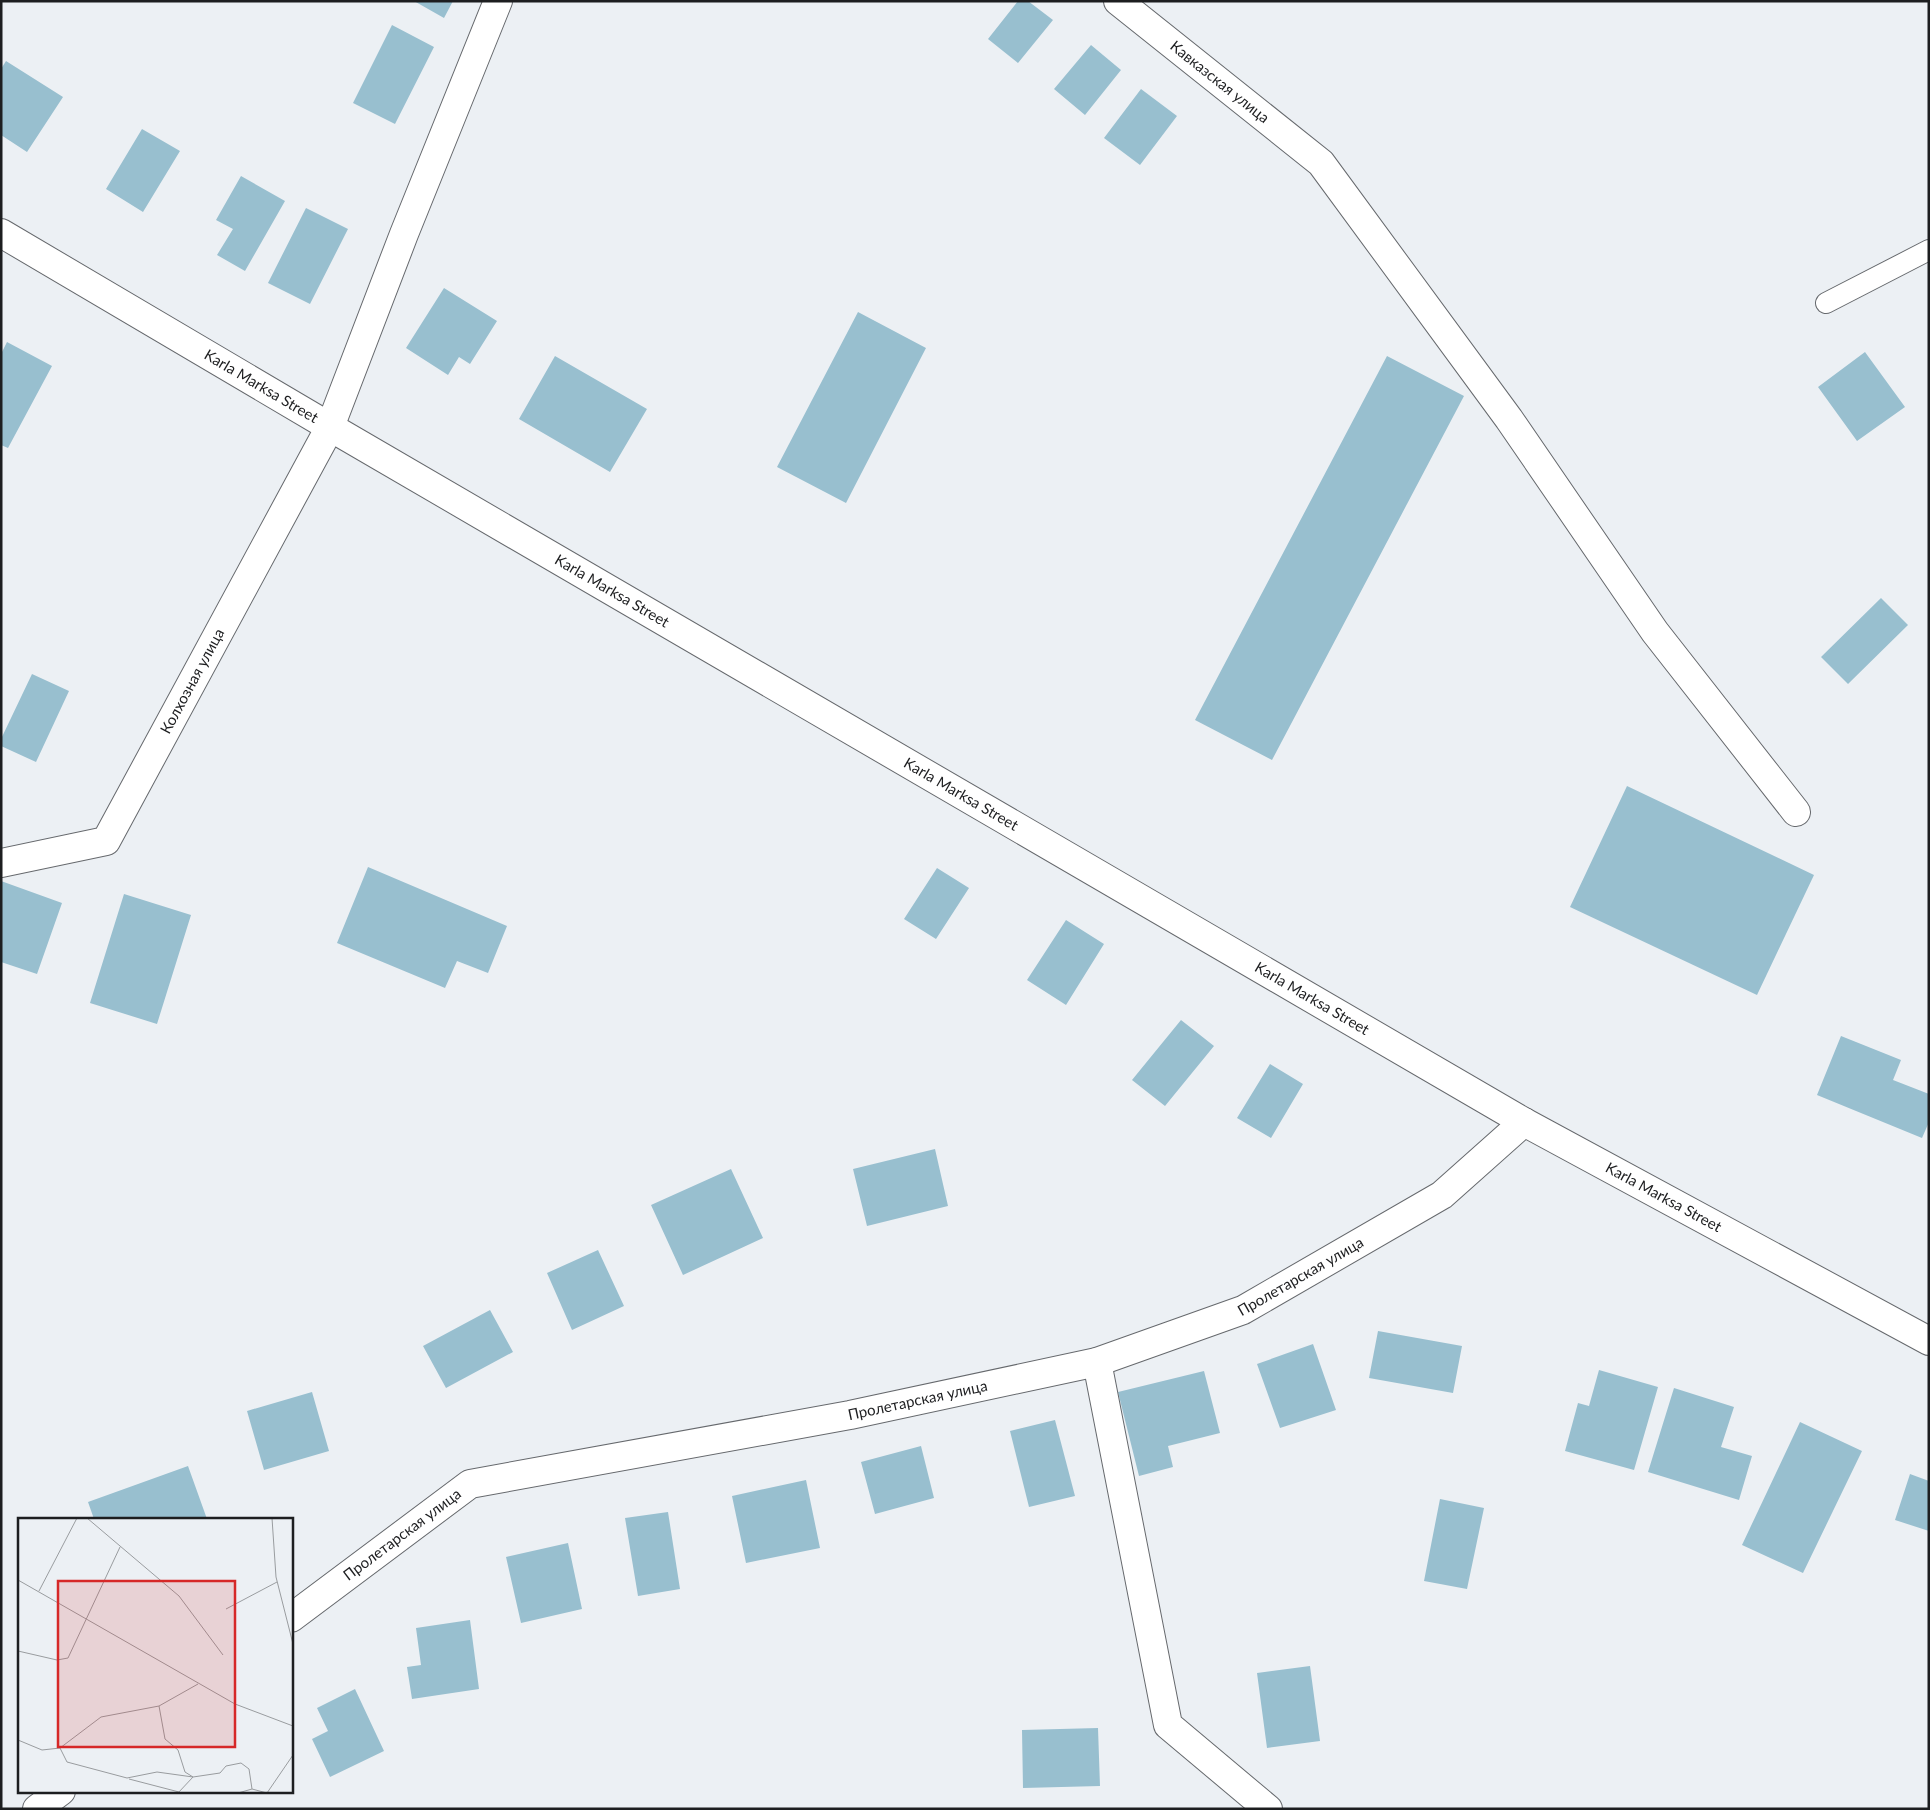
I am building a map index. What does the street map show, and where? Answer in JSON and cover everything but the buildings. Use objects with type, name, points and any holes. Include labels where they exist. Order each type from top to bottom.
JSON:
[{"type":"street","name":"Колхозная улица","points":[[1,863],[106,841],[330,428],[404,234],[498,1]]},
{"type":"street","name":"Кавказская улица","points":[[1118,1],[1321,163],[1509,419],[1654,632],[1796,812]]},
{"type":"street","name":"Karla Marksa Street","points":[[1,233],[330,428],[1524,1122],[1929,1340]]},
{"type":"street","name":"Пролетарская улица","points":[[292,1617],[470,1484],[850,1415],[1097,1362],[1243,1310],[1442,1195],[1524,1122]]},
{"type":"street","points":[[1097,1362],[1168,1725],[1268,1809]]},
{"type":"street","points":[[37,1809],[60,1792]]},
{"type":"lane","points":[[1826,303],[1929,250]]}]
